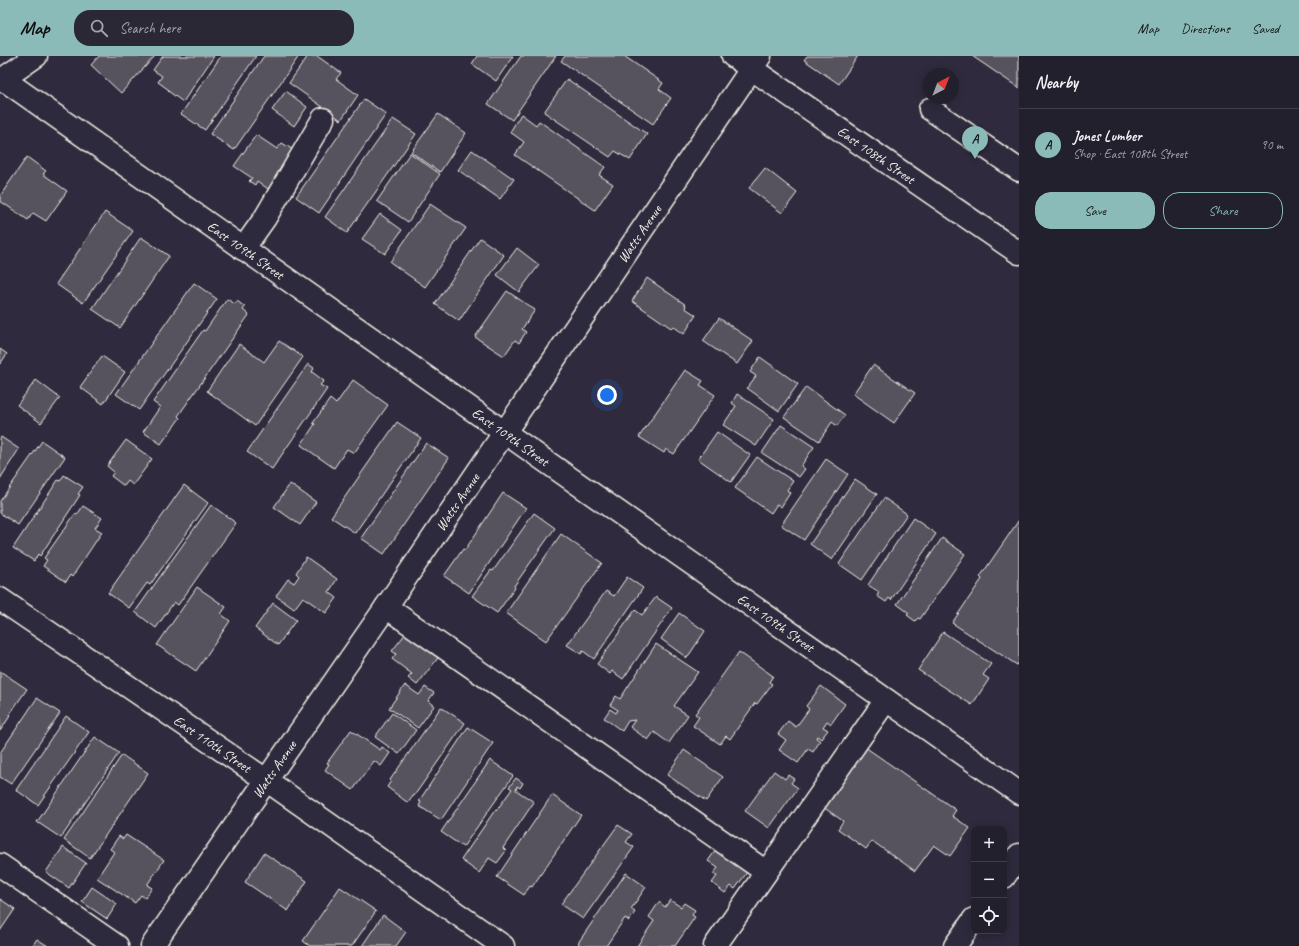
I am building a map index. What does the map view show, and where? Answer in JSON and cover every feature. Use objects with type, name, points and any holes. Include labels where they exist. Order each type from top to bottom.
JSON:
[{"type":"street","points":[[1,80],[36,56]]},
{"type":"street","name":"East 108th Street","points":[[733,56],[755,62],[1019,253]]},
{"type":"street","name":"Watts Avenue","points":[[152,946],[386,606],[755,62]]},
{"type":"street","name":"East 109th Street","points":[[1,80],[1019,793]]},
{"type":"street","points":[[930,109],[1019,170]]},
{"type":"street","points":[[243,249],[265,218],[323,118]]},
{"type":"street","name":"East 110th Street","points":[[0,599],[266,780],[503,946]]},
{"type":"street","points":[[386,606],[766,872]]},
{"type":"street","points":[[715,946],[886,700]]},
{"type":"street","points":[[1007,873],[1019,855]]},
{"type":"street","points":[[0,865],[117,946]]},
{"type":"street","points":[[955,946],[971,923]]},
{"type":"building","points":[[99,56],[155,56],[121,93],[91,65]]},
{"type":"building","points":[[163,56],[214,56],[183,102],[158,82],[162,76],[153,70]]},
{"type":"building","points":[[221,56],[256,56],[205,130],[181,114]]},
{"type":"building","points":[[264,56],[299,56],[234,150],[210,134]]},
{"type":"building","points":[[308,56],[317,56],[341,73],[336,79],[358,95],[341,120],[289,83]]},
{"type":"building","points":[[477,56],[513,56],[496,81],[472,64]]},
{"type":"building","points":[[521,56],[556,56],[512,120],[488,104]]},
{"type":"building","points":[[565,56],[624,56],[663,83],[659,89],[671,98],[653,124],[561,61]]},
{"type":"building","points":[[807,56],[858,56],[839,84],[804,60]]},
{"type":"building","points":[[972,56],[1019,56],[1019,88]]},
{"type":"building","points":[[567,79],[647,134],[630,160],[615,151],[610,157],[544,112]]},
{"type":"building","points":[[286,91],[307,107],[294,126],[272,110]]},
{"type":"building","points":[[364,99],[386,114],[319,213],[296,197]]},
{"type":"building","points":[[438,114],[466,133],[440,172],[411,152]]},
{"type":"building","points":[[521,114],[536,125],[539,121],[605,167],[599,175],[613,184],[595,210],[515,155],[524,142],[510,132]]},
{"type":"building","points":[[393,119],[416,134],[347,233],[325,217]]},
{"type":"building","points":[[256,135],[277,149],[282,143],[295,151],[268,189],[257,181],[255,185],[249,181],[252,178],[234,166]]},
{"type":"building","points":[[472,150],[514,179],[500,199],[458,170]]},
{"type":"building","points":[[410,153],[440,174],[408,222],[377,201]]},
{"type":"building","points":[[27,157],[46,171],[43,174],[67,191],[46,221],[33,213],[28,220],[0,201],[0,196]]},
{"type":"building","points":[[765,168],[797,193],[782,213],[749,188]]},
{"type":"building","points":[[430,204],[466,228],[425,287],[390,262]]},
{"type":"building","points":[[105,212],[133,231],[83,303],[56,284]]},
{"type":"building","points":[[380,214],[402,230],[385,254],[362,239]]},
{"type":"building","points":[[141,237],[169,256],[120,328],[92,309]]},
{"type":"building","points":[[480,238],[504,255],[459,321],[435,304]]},
{"type":"building","points":[[517,248],[539,265],[519,292],[497,275]]},
{"type":"building","points":[[647,278],[686,305],[685,308],[696,315],[684,334],[673,326],[671,328],[632,301]]},
{"type":"building","points":[[194,283],[217,299],[139,410],[116,394]]},
{"type":"building","points":[[507,291],[535,310],[522,329],[526,332],[519,343],[515,340],[504,356],[475,337]]},
{"type":"building","points":[[227,299],[235,304],[237,301],[245,307],[243,310],[249,315],[178,416],[180,418],[161,444],[143,432],[160,407],[153,402],[203,330],[205,331]]},
{"type":"building","points":[[719,318],[753,341],[737,364],[703,341]]},
{"type":"building","points":[[279,341],[303,357],[255,426],[207,391],[239,344],[264,362]]},
{"type":"building","points":[[0,349],[7,354],[0,364]]},
{"type":"building","points":[[102,356],[125,372],[103,404],[80,387]]},
{"type":"building","points":[[760,357],[798,384],[779,411],[747,388],[756,376],[750,372]]},
{"type":"building","points":[[308,364],[314,368],[312,372],[324,381],[320,385],[327,389],[272,469],[247,452]]},
{"type":"building","points":[[873,365],[915,393],[894,423],[853,394]]},
{"type":"building","points":[[685,370],[703,381],[700,385],[715,395],[674,454],[666,449],[664,453],[639,437]]},
{"type":"building","points":[[36,380],[60,398],[41,423],[17,405]]},
{"type":"building","points":[[353,380],[388,405],[354,453],[347,449],[334,468],[301,445],[315,424],[313,423],[330,399],[336,404]]},
{"type":"building","points":[[806,387],[845,415],[837,426],[832,422],[819,441],[784,417]]},
{"type":"building","points":[[737,394],[774,419],[756,446],[723,425],[736,406],[732,403]]},
{"type":"building","points":[[397,422],[421,438],[355,533],[331,517]]},
{"type":"building","points":[[781,425],[814,447],[801,466],[805,469],[799,477],[762,453]]},
{"type":"building","points":[[717,432],[750,455],[731,482],[698,459]]},
{"type":"building","points":[[1,437],[19,449],[0,479],[0,439]]},
{"type":"building","points":[[126,440],[152,459],[133,485],[128,481],[124,486],[111,476],[114,472],[107,466]]},
{"type":"building","points":[[42,441],[65,457],[18,525],[0,513],[0,501]]},
{"type":"building","points":[[426,443],[449,458],[384,554],[361,538]]},
{"type":"building","points":[[757,457],[793,481],[787,490],[790,493],[781,507],[777,504],[771,513],[735,488]]},
{"type":"building","points":[[826,459],[848,474],[804,540],[781,525]]},
{"type":"building","points":[[64,475],[83,487],[78,494],[80,495],[40,556],[38,554],[34,561],[13,548],[58,480],[60,481]]},
{"type":"building","points":[[855,479],[877,494],[832,560],[810,544]]},
{"type":"building","points":[[290,484],[316,502],[300,525],[274,507]]},
{"type":"building","points":[[184,485],[208,503],[150,585],[147,583],[129,608],[108,593]]},
{"type":"building","points":[[503,493],[526,508],[469,593],[444,576],[463,549],[465,550]]},
{"type":"building","points":[[884,498],[907,514],[862,580],[839,564]]},
{"type":"building","points":[[211,505],[236,523],[178,605],[174,602],[156,628],[135,612]]},
{"type":"building","points":[[83,506],[102,518],[95,528],[102,532],[72,577],[70,575],[66,582],[43,566],[47,560],[44,558],[75,514],[77,515]]},
{"type":"building","points":[[534,513],[555,528],[497,613],[472,596],[491,570],[493,571]]},
{"type":"building","points":[[913,518],[936,534],[891,600],[889,598],[886,602],[877,596],[879,592],[868,585]]},
{"type":"building","points":[[1019,520],[1019,662],[1017,665],[952,623],[982,579],[980,577]]},
{"type":"building","points":[[561,534],[602,563],[546,641],[506,613]]},
{"type":"building","points":[[942,538],[965,554],[920,619],[918,618],[915,621],[907,615],[909,613],[897,604]]},
{"type":"building","points":[[306,557],[337,579],[329,592],[337,598],[326,613],[303,597],[294,609],[276,596],[288,579],[294,583],[299,576],[296,573]]},
{"type":"building","points":[[627,577],[643,588],[594,659],[583,651],[581,654],[567,645],[606,591],[614,596]]},
{"type":"building","points":[[197,587],[226,607],[221,614],[230,621],[196,671],[157,645]]},
{"type":"building","points":[[656,597],[672,608],[623,679],[612,671],[610,674],[597,664],[635,610],[642,615]]},
{"type":"building","points":[[273,603],[296,620],[278,645],[255,628]]},
{"type":"building","points":[[679,613],[705,631],[687,658],[661,639]]},
{"type":"building","points":[[943,632],[991,664],[983,675],[989,679],[972,705],[918,670]]},
{"type":"building","points":[[406,633],[441,654],[417,685],[408,678],[412,674],[392,659],[396,654],[392,651]]},
{"type":"building","points":[[656,644],[698,672],[674,706],[688,715],[669,743],[654,732],[648,740],[630,727],[635,720],[628,721],[622,731],[604,718],[610,709],[616,713],[618,710],[610,705],[616,696],[620,699]]},
{"type":"building","points":[[739,652],[773,676],[769,682],[772,684],[757,704],[755,703],[730,739],[726,736],[720,744],[693,726],[699,717],[695,714]]},
{"type":"building","points":[[0,671],[27,689],[0,731]]},
{"type":"building","points":[[405,685],[419,695],[425,687],[434,693],[428,701],[434,706],[418,728],[389,708]]},
{"type":"building","points":[[821,686],[845,704],[831,724],[827,721],[823,727],[828,730],[821,739],[817,736],[816,738],[820,741],[813,752],[808,749],[798,763],[779,750],[786,740],[778,734],[788,721],[796,727],[809,709],[806,706]]},
{"type":"building","points":[[37,698],[60,713],[11,784],[0,777],[0,753]]},
{"type":"building","points":[[441,707],[465,723],[408,803],[387,787],[391,781],[390,780]]},
{"type":"building","points":[[392,713],[416,730],[399,754],[375,737]]},
{"type":"building","points":[[66,716],[89,732],[38,805],[16,790]]},
{"type":"building","points":[[468,727],[493,743],[441,820],[419,806],[421,802],[419,801]]},
{"type":"building","points":[[351,730],[380,750],[382,747],[390,753],[381,766],[374,761],[353,790],[325,770],[329,764],[327,763]]},
{"type":"building","points":[[95,737],[119,753],[61,838],[37,822]]},
{"type":"building","points":[[865,747],[956,810],[952,816],[970,828],[950,856],[934,845],[915,871],[872,841],[866,849],[838,829],[843,821],[823,807]]},
{"type":"building","points":[[684,750],[723,777],[706,801],[667,775]]},
{"type":"building","points":[[122,755],[148,773],[90,858],[64,840]]},
{"type":"building","points":[[490,760],[513,776],[463,847],[441,832]]},
{"type":"building","points":[[774,771],[785,779],[788,775],[794,779],[791,783],[798,788],[769,828],[745,811]]},
{"type":"building","points":[[516,778],[523,783],[520,788],[517,786],[516,790],[534,802],[503,848],[506,851],[497,863],[489,858],[479,873],[461,860],[495,810],[496,811],[512,789],[509,787]]},
{"type":"building","points":[[552,795],[581,815],[532,887],[530,886],[524,895],[497,877]]},
{"type":"building","points":[[618,825],[632,834],[626,842],[634,847],[583,919],[561,904]]},
{"type":"building","points":[[126,835],[164,860],[147,885],[152,888],[145,898],[141,895],[135,903],[97,878],[114,852],[110,849],[119,836],[123,839]]},
{"type":"building","points":[[720,844],[751,867],[735,889],[731,886],[725,893],[712,883],[717,876],[713,874],[718,868],[708,861]]},
{"type":"building","points":[[63,847],[86,863],[69,888],[46,872]]},
{"type":"building","points":[[264,853],[307,881],[288,911],[245,882]]},
{"type":"building","points":[[626,873],[646,887],[631,909],[635,912],[629,921],[625,918],[606,946],[582,946],[578,943]]},
{"type":"building","points":[[92,887],[117,904],[107,919],[82,902]]},
{"type":"building","points":[[340,887],[376,911],[352,946],[310,946],[303,941]]},
{"type":"building","points":[[0,899],[15,909],[0,931]]},
{"type":"building","points":[[670,900],[681,907],[684,903],[695,910],[692,915],[695,917],[675,946],[637,946],[654,921],[649,917],[659,902],[665,907]]},
{"type":"building","points":[[383,915],[406,932],[396,946],[362,946]]},
{"type":"building","points":[[37,939],[48,946],[32,946]]},
{"type":"place","name":"Jones Lumber","points":[[975,159]]}]
